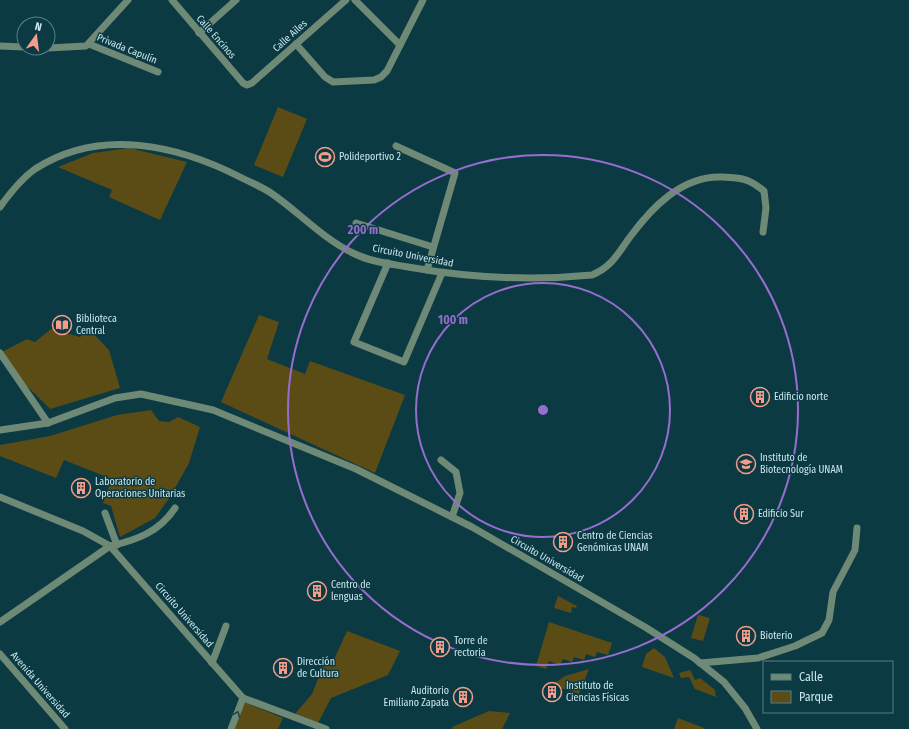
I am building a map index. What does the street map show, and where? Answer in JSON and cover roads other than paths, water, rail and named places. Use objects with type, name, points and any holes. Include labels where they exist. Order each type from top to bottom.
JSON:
[{"type":"street","points":[[118,0],[121,8]]},
{"type":"street","points":[[56,48],[83,47],[89,44],[128,0]]},
{"type":"street","name":"Calle Encinos","points":[[172,0],[243,83],[247,85]]},
{"type":"street","points":[[199,33],[236,0]]},
{"type":"street","name":"Calle Ailes","points":[[247,85],[252,83],[346,0]]},
{"type":"street","points":[[356,0],[400,45]]},
{"type":"street","points":[[296,44],[325,76],[333,82],[346,83],[374,80],[381,77],[387,71],[423,0]]},
{"type":"street","name":"Privada Capulín","points":[[89,44],[158,72]]},
{"type":"street","points":[[0,46],[16,47]]},
{"type":"street","name":"Circuito Universidad","points":[[0,207],[15,187],[35,170],[63,156],[92,147],[120,144],[149,146],[173,150],[222,168],[269,192],[333,241],[355,254],[388,263],[442,273],[503,279],[592,275],[604,271],[630,236],[661,200],[693,182],[709,177],[751,181],[764,191],[766,208],[762,232]]},
{"type":"street","points":[[396,146],[455,173],[427,270]]},
{"type":"street","points":[[356,223],[434,247]]},
{"type":"street","points":[[388,263],[354,342],[404,362],[442,273]]},
{"type":"street","points":[[0,353],[48,423]]},
{"type":"street","name":"Circuito Universidad","points":[[0,430],[48,423],[115,398],[141,394],[213,410],[356,469],[452,517],[645,626],[700,663],[724,682],[745,708],[757,729]]},
{"type":"street","points":[[441,460],[456,472],[459,486],[460,493],[452,517]]},
{"type":"street","name":"Circuito Universidad","points":[[0,497],[83,531],[110,546],[243,698],[326,729]]},
{"type":"street","points":[[0,622],[110,546],[118,545],[148,534],[167,521],[175,508]]},
{"type":"street","points":[[106,513],[118,545]]},
{"type":"street","points":[[700,663],[758,658],[796,646],[822,633],[829,620],[833,592],[855,550],[857,528]]},
{"type":"street","points":[[212,663],[226,626]]},
{"type":"street","name":"Avenida Universidad","points":[[0,654],[65,729]]},
{"type":"street","points":[[231,729],[243,698]]},
{"type":"place","name":"Polideportivo 2","points":[[325,157]]},
{"type":"place","name":"Biblioteca Central","points":[[62,325]]},
{"type":"place","name":"Edificio norte","points":[[760,397]]},
{"type":"place","name":"Instituto de Biotecnología UNAM","points":[[746,464]]},
{"type":"place","name":"Laboratorio de Operaciones Unitarias","points":[[81,488]]},
{"type":"place","name":"Edificio Sur","points":[[744,514]]},
{"type":"place","name":"Centro de Ciencias Genómicas UNAM","points":[[563,542]]},
{"type":"place","name":"Centro de lenguas","points":[[317,591]]},
{"type":"place","name":"Bioterio","points":[[746,636]]},
{"type":"place","name":"Torre de rectoria","points":[[440,647]]},
{"type":"place","name":"Dirección de Cultura","points":[[283,668]]},
{"type":"place","name":"Instituto de Ciencias Físicas","points":[[552,692]]},
{"type":"place","name":"Auditorio Emiliano Zapata","points":[[463,697]]}]
